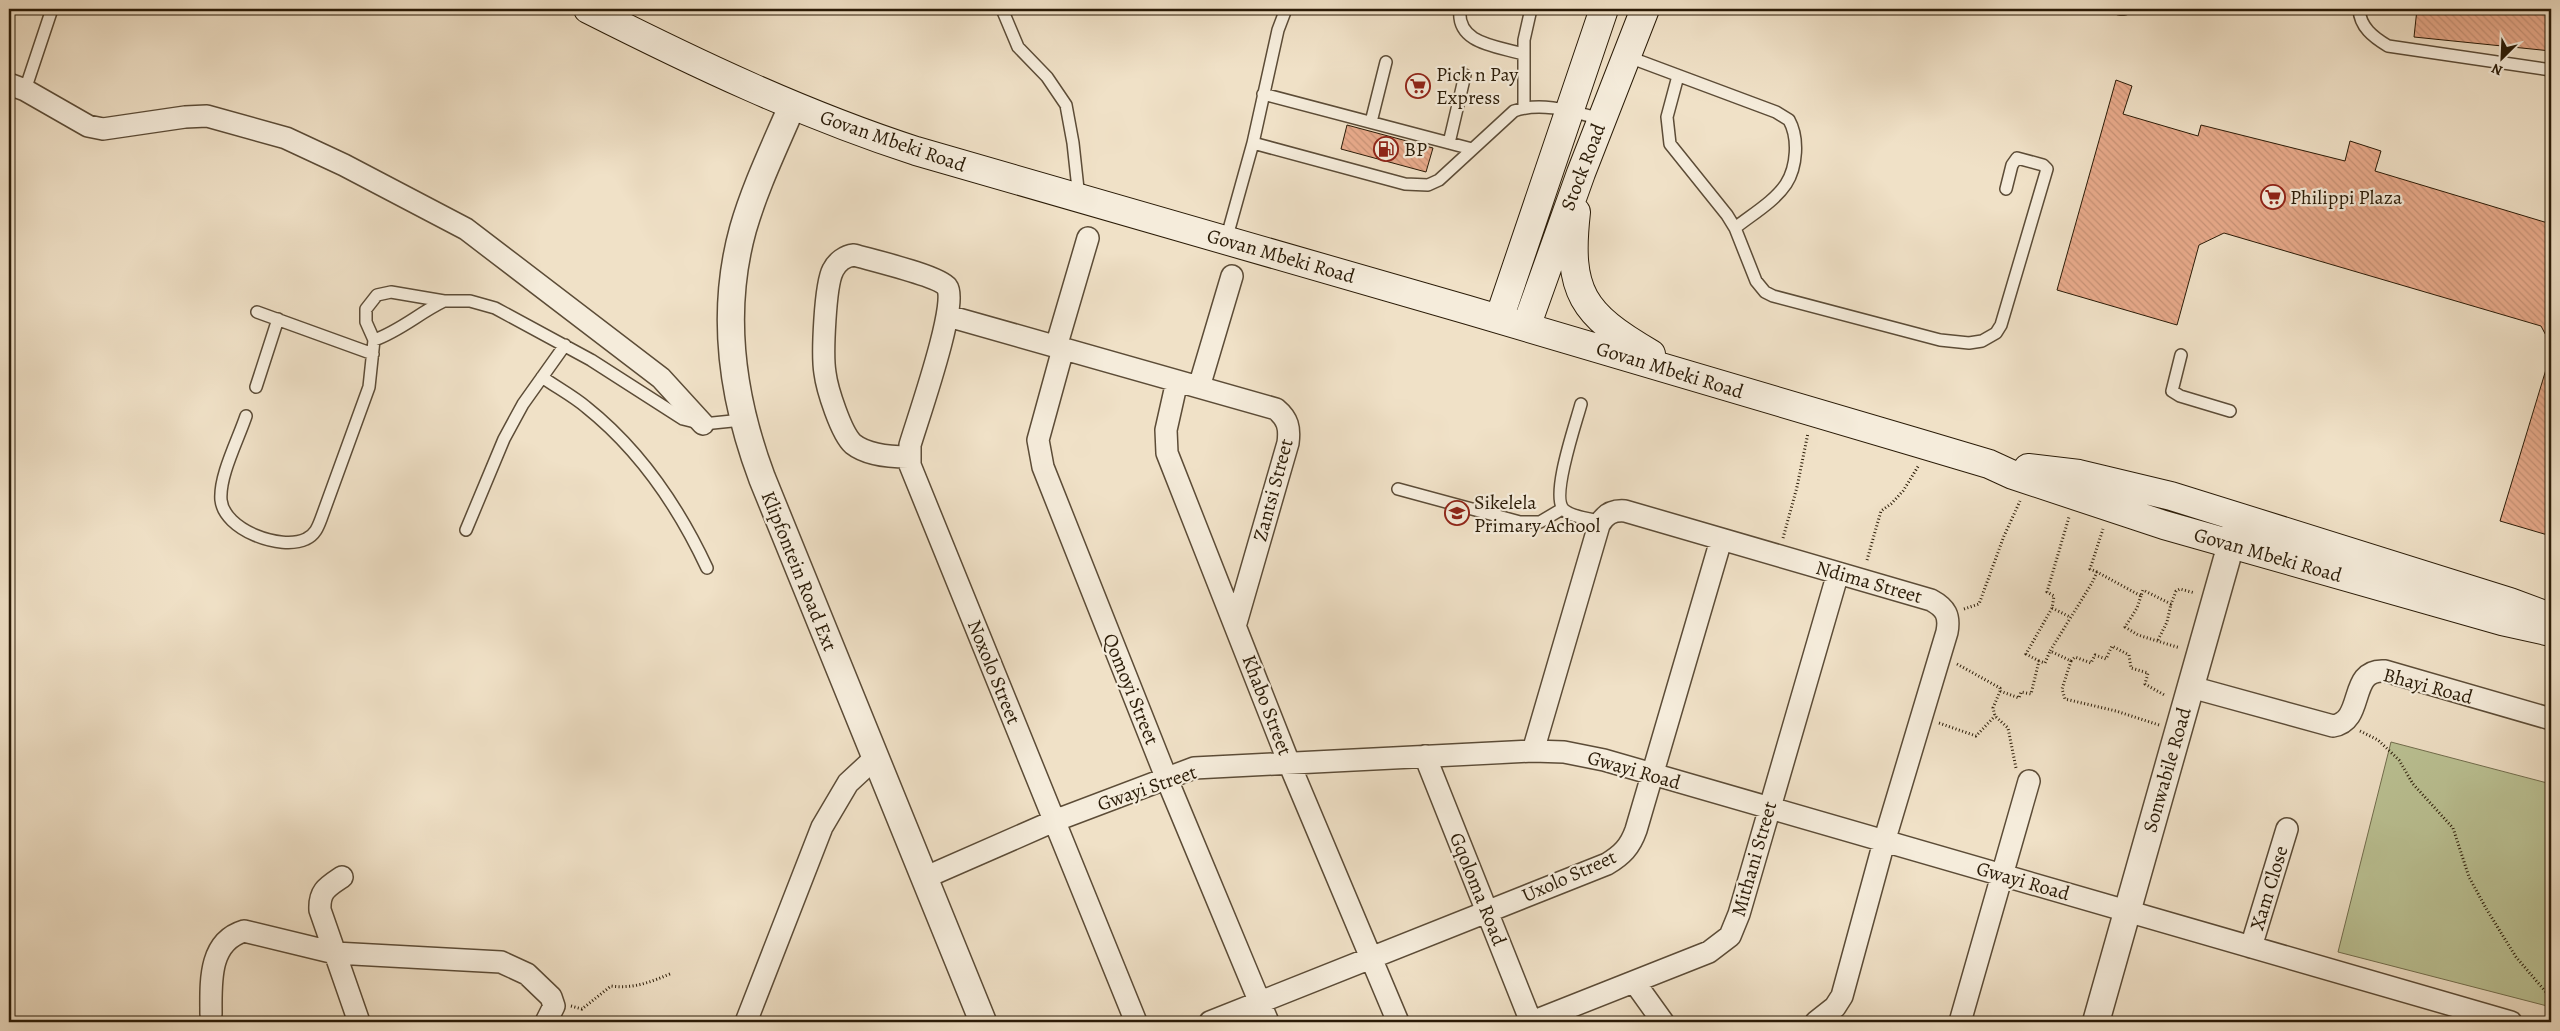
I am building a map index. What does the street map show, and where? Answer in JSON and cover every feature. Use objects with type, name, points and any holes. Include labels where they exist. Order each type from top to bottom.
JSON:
[{"type":"main road","name":"Govan Mbeki Road","points":[[588,9],[683,56],[792,106],[856,132],[1080,200],[1499,319],[1989,464],[2075,496],[2231,544],[2493,618],[2551,632]]},
{"type":"main road","name":"Stock Road","points":[[1499,319],[1604,9]]},
{"type":"main road","name":"Stock Road","points":[[1526,328],[1581,173],[1645,9]]},
{"type":"main road","points":[[1581,173],[1573,244],[1575,276],[1580,293],[1602,321],[1623,338],[1679,373]]},
{"type":"main road","name":"Govan Mbeki Road","points":[[1989,464],[2079,474],[2171,496],[2510,602],[2551,618]]},
{"type":"street","points":[[17,87],[88,126],[103,129],[185,117],[207,116],[286,138],[344,165],[466,229],[661,378],[703,424]]},
{"type":"street","name":"Klipfontein Road Ext","points":[[792,106],[746,221],[734,273],[731,339],[742,420],[762,478],[983,1022]]},
{"type":"street","points":[[1059,348],[1088,238]]},
{"type":"street","points":[[854,255],[933,278],[947,286],[949,292],[948,316],[908,457],[891,457],[860,448],[846,434],[827,385],[824,369],[829,282],[833,270],[842,260],[854,255]]},
{"type":"street","points":[[1199,388],[1232,276]]},
{"type":"street","name":"Zantsi Street","points":[[948,316],[1276,410],[1283,415],[1288,424],[1288,443],[1236,623]]},
{"type":"street","name":"Qomoyi Street","points":[[1059,348],[1038,440],[1038,451],[1043,468],[1166,777],[1268,1022]]},
{"type":"street","name":"Khabo Street","points":[[1177,381],[1166,430],[1165,446],[1236,623],[1289,764],[1398,1022]]},
{"type":"street","name":"Noxolo Street","points":[[908,457],[1136,1022]]},
{"type":"street","name":"Ndima Street","points":[[1601,521],[1611,512],[1625,512],[1931,600],[1948,614],[1947,632],[1940,658],[1884,842],[1842,996],[1835,1006],[1816,1022]]},
{"type":"street","name":"Sonwabile Road","points":[[2096,1022],[2239,517]]},
{"type":"street","points":[[1533,751],[1601,521]]},
{"type":"street","name":"Uxolo Street","points":[[1210,1022],[1606,864],[1621,856],[1632,841],[1653,775],[1721,540]]},
{"type":"street","name":"Mithani Street","points":[[1531,1022],[1635,983],[1709,952],[1730,936],[1739,914],[1838,573]]},
{"type":"street","name":"Bhayi Road","points":[[2344,723],[2352,715],[2364,678],[2379,671],[2551,719]]},
{"type":"street","points":[[2189,695],[2327,726],[2344,723]]},
{"type":"street","name":"Gwayi Street","points":[[924,878],[1054,821],[1194,768],[1533,751]]},
{"type":"street","name":"Gwayi Road","points":[[1533,751],[1578,754],[2511,1022]]},
{"type":"street","name":"Gqoloma Road","points":[[1425,756],[1531,1022]]},
{"type":"street","points":[[746,1022],[822,827],[848,783],[875,758]]},
{"type":"street","points":[[1960,1022],[2029,781]]},
{"type":"street","name":"Xam Close","points":[[2251,947],[2287,830]]},
{"type":"street","points":[[342,877],[324,888],[320,901],[323,923],[359,1022]]},
{"type":"street","points":[[211,1014],[212,981],[217,955],[224,943],[236,934],[244,932],[335,953],[501,962],[527,974],[554,1001],[546,1022]]},
{"type":"street","points":[[1635,983],[1663,1022]]},
{"type":"lane","points":[[17,87],[52,9]]},
{"type":"lane","points":[[1002,9],[1018,47],[1047,77],[1066,105],[1080,200]]},
{"type":"lane","points":[[1226,240],[1253,143],[1262,94],[1278,30],[1286,9]]},
{"type":"lane","points":[[1460,9],[1459,20],[1461,28],[1472,38],[1523,54]]},
{"type":"lane","points":[[1524,107],[1523,54],[1526,26],[1531,9]]},
{"type":"lane","points":[[2359,9],[2364,26],[2374,38],[2388,46],[2551,70]]},
{"type":"lane","points":[[1626,56],[1783,115],[1794,128],[1795,154],[1786,183],[1776,195],[1735,228]]},
{"type":"lane","points":[[1370,122],[1386,62]]},
{"type":"lane","points":[[1449,143],[1465,75]]},
{"type":"lane","points":[[1678,76],[1667,117],[1670,144],[1674,152],[1708,190],[1735,228],[1756,281],[1765,292],[1940,340],[1969,343],[1982,341],[1996,333],[2001,325],[2042,189],[2046,167],[2017,158],[2012,165],[2006,189]]},
{"type":"lane","points":[[1262,94],[1472,149]]},
{"type":"lane","points":[[1253,143],[1418,186],[1428,186],[1439,180],[1508,116],[1524,107],[1570,111],[1601,120]]},
{"type":"lane","points":[[246,416],[222,484],[221,502],[228,515],[241,527],[259,537],[274,542],[292,543],[307,539],[315,532],[321,518],[365,396],[374,340],[364,315],[368,304],[378,296],[391,292],[444,301],[470,301],[482,304],[565,345],[673,414],[703,424],[742,420]]},
{"type":"lane","points":[[374,340],[391,334],[427,309],[444,301]]},
{"type":"lane","points":[[257,312],[373,354]]},
{"type":"lane","points":[[256,388],[278,319]]},
{"type":"lane","points":[[466,530],[504,439],[523,404],[565,345]]},
{"type":"lane","points":[[2181,355],[2172,391],[2180,396],[2230,411]]},
{"type":"lane","points":[[542,377],[585,405],[602,420],[648,469],[689,529],[707,568]]},
{"type":"lane","points":[[1581,404],[1558,494],[1562,509],[1601,521]]},
{"type":"lane","points":[[1398,489],[1520,522],[1540,522],[1562,509]]},
{"type":"path","points":[[1779,556],[1797,488],[1806,438],[1814,413]]},
{"type":"path","points":[[1861,580],[1881,511],[1891,504],[1903,491],[1928,446]]},
{"type":"path","points":[[1948,614],[1979,604],[2004,536],[2030,480]]},
{"type":"path","points":[[2075,496],[2047,592],[2054,596],[2052,608],[2026,654],[2044,663],[2070,617],[2084,598],[2097,572]]},
{"type":"path","points":[[2110,507],[2090,569],[2141,596]]},
{"type":"path","points":[[2158,640],[2167,622],[2176,591],[2180,589],[2216,598]]},
{"type":"path","points":[[2171,604],[2142,590],[2137,608],[2125,627],[2138,635],[2200,655]]},
{"type":"path","points":[[2052,608],[2070,617]]},
{"type":"path","points":[[2178,732],[2116,710],[2065,699],[2062,689],[2071,661],[2075,657],[2091,663],[2095,655],[2106,659],[2112,646],[2129,656],[2130,668],[2148,673],[2145,684],[2170,698],[2189,695]]},
{"type":"path","points":[[2050,651],[2071,661]]},
{"type":"path","points":[[1940,658],[1979,675],[2000,688],[1992,708],[1995,716],[2008,728],[2017,772],[2029,781]]},
{"type":"path","points":[[2000,692],[2019,698],[2021,692],[2031,694],[2039,661]]},
{"type":"path","points":[[1922,718],[1976,736],[1995,716]]},
{"type":"path","points":[[2344,723],[2378,740],[2399,760],[2414,784],[2453,828],[2469,877],[2487,910],[2516,957],[2551,998]]},
{"type":"path","points":[[554,1001],[582,1009],[611,986],[623,988],[646,984],[672,973]]},
{"type":"green space","points":[[2391,742],[2551,784],[2551,1007],[2338,952]]},
{"type":"building","points":[[2417,9],[2551,9],[2551,51],[2414,37]]},
{"type":"building","name":"Philippi Plaza","points":[[2116,80],[2132,86],[2123,114],[2198,136],[2201,125],[2345,161],[2350,141],[2381,151],[2375,171],[2551,224],[2551,345],[2541,326],[2224,233],[2199,245],[2177,325],[2057,290]]},
{"type":"building","points":[[1347,125],[1433,148],[1426,172],[1341,149]]},
{"type":"building","points":[[2551,353],[2551,536],[2500,521]]},
{"type":"place","name":"Pick n Pay Express","points":[[1418,86]]},
{"type":"place","name":"BP","points":[[1386,149]]},
{"type":"place","name":"Philippi Plaza","points":[[2273,197]]},
{"type":"place","name":"Sikelela Primary Achool","points":[[1457,513]]}]
